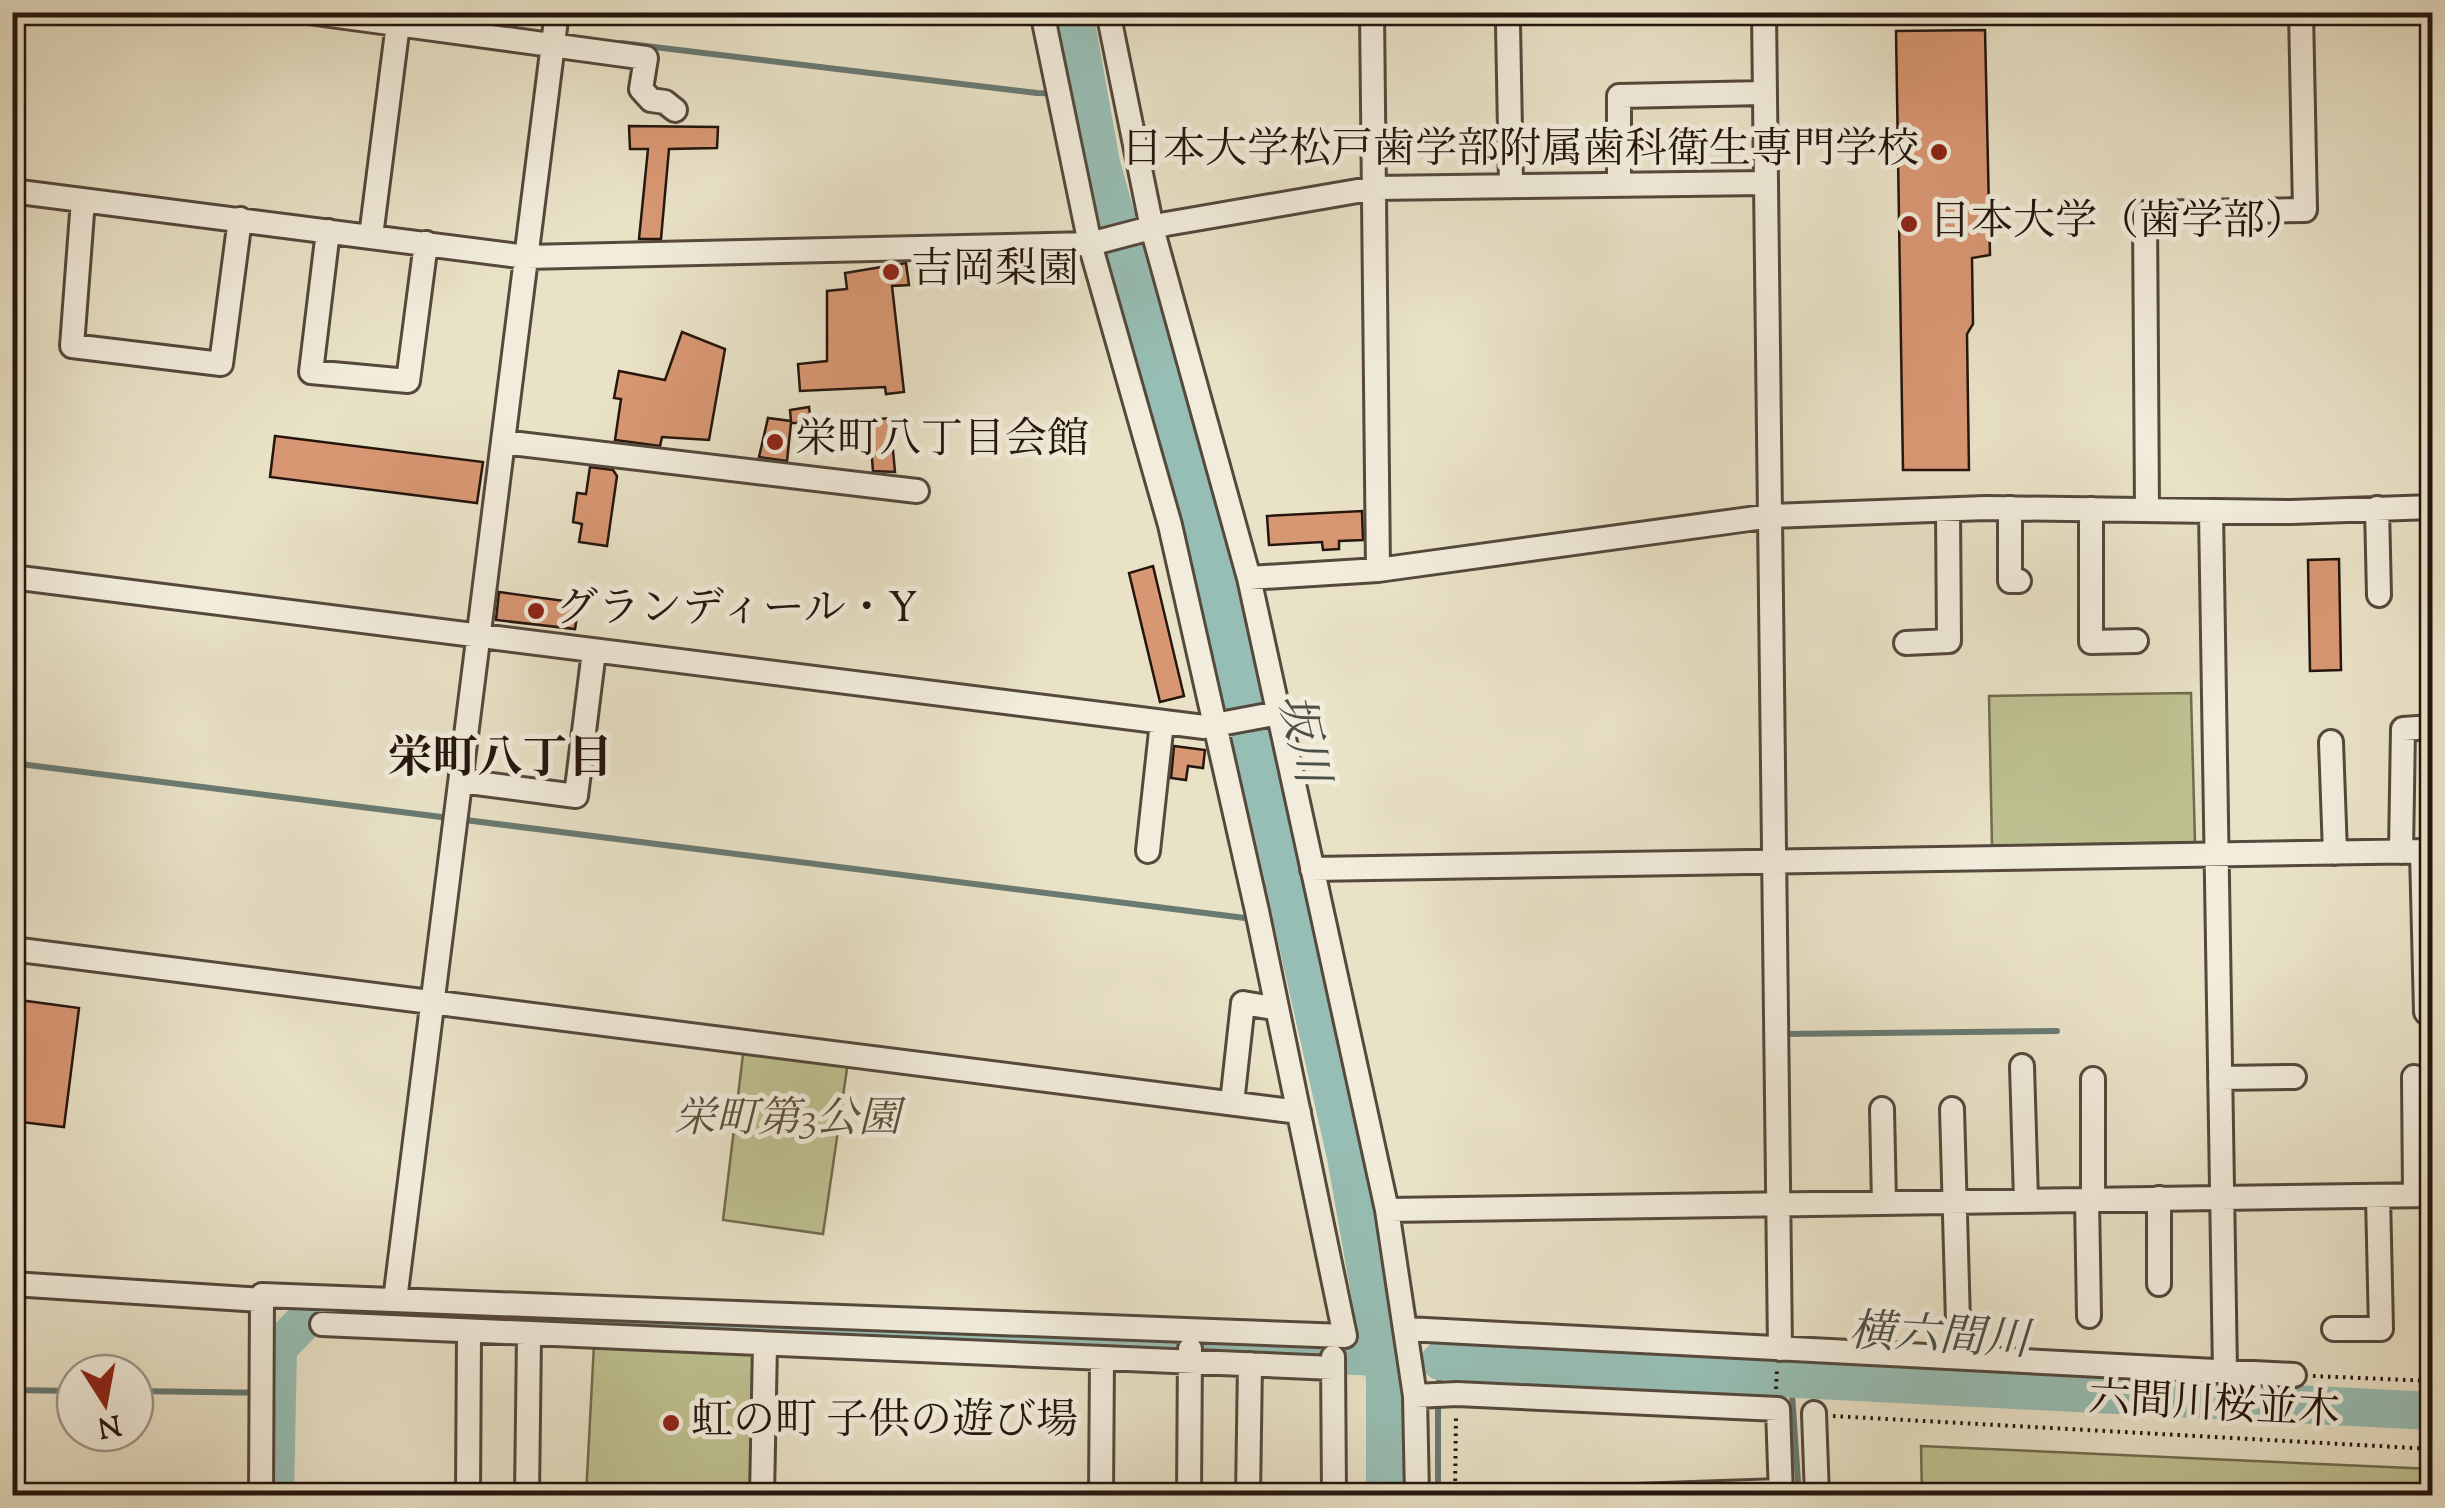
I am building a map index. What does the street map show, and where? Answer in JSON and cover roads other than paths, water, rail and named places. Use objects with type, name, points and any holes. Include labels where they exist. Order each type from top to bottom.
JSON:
[{"type":"street","points":[[12,14],[22,12]]},
{"type":"street","points":[[308,12],[646,58],[642,88],[652,100],[665,102],[675,110]]},
{"type":"street","points":[[395,1300],[557,12]]},
{"type":"street","points":[[322,1324],[1250,1364],[1333,1350],[1345,1336],[1220,726],[1095,243],[1042,12]]},
{"type":"street","points":[[1108,12],[1149,229],[1249,578],[1275,714],[1387,1210],[1414,1387],[1417,1496]]},
{"type":"street","points":[[1372,12],[1378,570]]},
{"type":"street","points":[[1764,12],[1780,1349]]},
{"type":"street","points":[[2147,510],[2145,214],[2305,210],[2302,12]]},
{"type":"street","points":[[372,236],[398,24]]},
{"type":"street","points":[[1508,24],[1511,185]]},
{"type":"street","points":[[1619,184],[1619,96],[1764,93]]},
{"type":"street","points":[[12,192],[526,256],[1095,243],[1149,229],[1374,188],[1766,183]]},
{"type":"street","points":[[83,200],[72,346],[220,364],[240,220]]},
{"type":"street","points":[[328,230],[312,372],[408,382],[426,243]]},
{"type":"street","points":[[503,442],[916,491]]},
{"type":"street","points":[[1249,578],[1378,570],[1771,516],[2010,508],[2212,512],[2432,506]]},
{"type":"street","points":[[2010,508],[2010,581],[2019,581]]},
{"type":"street","points":[[2377,508],[2379,595]]},
{"type":"street","points":[[2091,509],[2091,642],[2136,641]]},
{"type":"street","points":[[1906,642],[1949,641],[1948,510]]},
{"type":"street","points":[[2212,512],[2225,1372]]},
{"type":"street","points":[[12,576],[1162,722],[1220,726],[1275,714]]},
{"type":"street","points":[[461,781],[576,796],[594,652]]},
{"type":"street","points":[[1148,851],[1162,722]]},
{"type":"street","points":[[2426,1012],[2419,852],[2403,728],[2432,727]]},
{"type":"street","points":[[2331,742],[2335,853]]},
{"type":"street","points":[[1312,870],[2419,852]]},
{"type":"street","points":[[12,950],[1299,1112]]},
{"type":"street","points":[[1232,1103],[1243,1004],[1267,1007]]},
{"type":"street","points":[[2022,1066],[2026,1200]]},
{"type":"street","points":[[2220,1078],[2294,1077]]},
{"type":"street","points":[[1387,1210],[2424,1195],[2414,1078]]},
{"type":"street","points":[[2089,1316],[2093,1079]]},
{"type":"street","points":[[1882,1109],[1884,1203]]},
{"type":"street","points":[[1952,1109],[1959,1357]]},
{"type":"street","points":[[2334,1329],[2381,1328],[2378,1196]]},
{"type":"street","points":[[2159,1198],[2159,1284]]},
{"type":"street","points":[[12,1284],[262,1300]]},
{"type":"street","points":[[261,1496],[262,1294],[1191,1334],[1333,1350]]},
{"type":"street","points":[[468,1496],[469,1331]]},
{"type":"street","points":[[1189,1496],[1191,1334]]},
{"type":"street","points":[[1407,1334],[1959,1357],[2294,1376]]},
{"type":"street","points":[[527,1496],[528,1335]]},
{"type":"street","points":[[762,1496],[765,1344]]},
{"type":"street","points":[[1333,1350],[1334,1496]]},
{"type":"street","points":[[1101,1496],[1102,1358]]},
{"type":"street","points":[[1248,1496],[1250,1364]]},
{"type":"street","points":[[1414,1387],[1451,1396],[1774,1408],[1781,1493],[1634,1496]]},
{"type":"street","points":[[1814,1413],[1816,1496]]},
{"type":"waterway","name":"坂川","points":[[1074,12],[1101,163],[1209,550],[1346,1157],[1385,1378],[1385,1496]]},
{"type":"waterway","points":[[621,43],[1037,93],[1087,94]]},
{"type":"waterway","points":[[12,763],[1245,918]]},
{"type":"waterway","points":[[1784,1034],[2057,1031]]},
{"type":"waterway","points":[[275,1496],[278,1348],[314,1311],[1380,1357]]},
{"type":"waterway","points":[[1439,1389],[1440,1361]]},
{"type":"waterway","name":"横六間川","points":[[1440,1361],[2432,1411]]},
{"type":"waterway","points":[[1791,1379],[1799,1496]]},
{"type":"waterway","points":[[12,1390],[55,1391]]},
{"type":"waterway","points":[[155,1391],[276,1393]]},
{"type":"waterway","points":[[1438,1402],[1438,1496]]},
{"type":"place","name":"日本大学松戸歯学部附属歯科衛生専門学校","points":[[1939,152]]},
{"type":"place","name":"日本大学（歯学部）","points":[[1909,224]]},
{"type":"place","name":"吉岡梨園","points":[[891,272]]},
{"type":"place","name":"栄町八丁目会館","points":[[775,442]]},
{"type":"place","name":"グランディール・Y","points":[[536,611]]},
{"type":"place","name":"虹の町 子供の遊び場","points":[[671,1423]]},
{"type":"district","name":"栄町八丁目","points":[[500,761]]},
{"type":"park label","name":"栄町第3公園","points":[[787,1121]]}]
